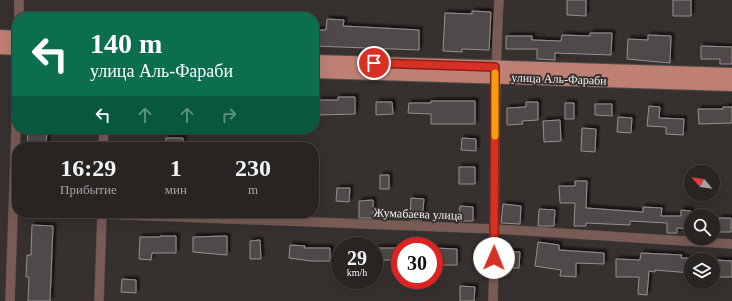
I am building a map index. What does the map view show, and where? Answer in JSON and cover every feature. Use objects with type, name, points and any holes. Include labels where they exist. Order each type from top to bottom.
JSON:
[{"type":"main road","points":[[0,36],[12,37]]},
{"type":"main road","points":[[0,48],[12,49]]},
{"type":"main road","name":"улица Аль-Фараби","points":[[319,61],[732,85]]},
{"type":"main road","name":"улица Аль-Фараби","points":[[319,72],[732,74]]},
{"type":"street","points":[[19,0],[19,12]]},
{"type":"street","points":[[493,301],[495,229],[495,72],[499,0]]},
{"type":"street","points":[[10,301],[13,218]]},
{"type":"street","points":[[99,301],[102,218]]},
{"type":"street","name":"Жумабаева улица","points":[[207,218],[495,229],[732,244]]},
{"type":"building","points":[[567,0],[586,0],[586,16],[567,15]]},
{"type":"building","points":[[673,0],[691,0],[691,16],[673,16]]},
{"type":"building","points":[[472,11],[491,12],[489,50],[462,49],[462,52],[443,51],[445,13],[472,14]]},
{"type":"building","points":[[327,19],[344,20],[343,26],[419,30],[419,50],[319,46],[319,30],[326,30]]},
{"type":"building","points":[[590,33],[612,33],[611,55],[555,53],[555,60],[537,59],[537,49],[506,49],[506,36],[532,36],[532,40],[561,41],[562,35],[590,36]]},
{"type":"building","points":[[648,35],[671,36],[670,63],[627,59],[628,39],[648,40]]},
{"type":"building","points":[[701,46],[732,47],[732,64],[720,64],[720,59],[701,59]]},
{"type":"building","points":[[338,97],[355,97],[355,114],[319,115],[319,100],[338,100]]},
{"type":"building","points":[[431,101],[475,101],[475,124],[431,124],[431,114],[408,113],[409,103],[431,103]]},
{"type":"building","points":[[376,102],[392,102],[393,114],[376,115]]},
{"type":"building","points":[[526,102],[538,102],[538,120],[522,121],[523,124],[507,125],[507,108],[526,107]]},
{"type":"building","points":[[565,103],[574,103],[574,119],[565,119]]},
{"type":"building","points":[[595,104],[612,104],[612,116],[595,115]]},
{"type":"building","points":[[649,106],[660,107],[659,118],[684,119],[683,135],[666,134],[666,127],[647,126]]},
{"type":"building","points":[[723,107],[732,107],[732,123],[699,124],[698,109],[723,109]]},
{"type":"building","points":[[618,117],[632,118],[631,133],[617,132]]},
{"type":"building","points":[[560,120],[561,141],[544,142],[543,121]]},
{"type":"building","points":[[582,128],[596,129],[595,152],[581,151]]},
{"type":"building","points":[[28,134],[47,134],[46,142],[27,142]]},
{"type":"building","points":[[166,138],[183,138],[183,142],[166,142]]},
{"type":"building","points":[[462,138],[476,139],[476,151],[461,150]]},
{"type":"building","points":[[459,167],[475,167],[475,184],[459,184]]},
{"type":"building","points":[[380,175],[389,175],[389,189],[380,189]]},
{"type":"building","points":[[575,181],[587,181],[586,208],[643,212],[643,207],[662,208],[661,216],[681,216],[681,210],[684,210],[684,228],[677,228],[677,233],[667,233],[667,223],[630,221],[630,225],[586,223],[586,226],[574,226],[575,203],[560,203],[559,186],[575,186]]},
{"type":"building","points":[[337,188],[350,188],[349,202],[336,201]]},
{"type":"building","points":[[411,198],[424,199],[422,220],[410,220]]},
{"type":"building","points":[[373,200],[373,218],[359,218],[359,201]]},
{"type":"building","points":[[503,204],[521,206],[520,224],[501,223]]},
{"type":"building","points":[[460,206],[473,207],[473,221],[459,221]]},
{"type":"building","points":[[539,209],[555,210],[554,226],[538,226]]},
{"type":"building","points":[[720,218],[731,218],[731,232],[720,232]]},
{"type":"building","points":[[32,225],[53,226],[50,301],[28,301],[29,277],[26,277],[27,255],[31,255]]},
{"type":"building","points":[[176,236],[176,253],[152,253],[151,260],[139,259],[140,237]]},
{"type":"building","points":[[227,236],[227,255],[193,252],[193,237]]},
{"type":"building","points":[[260,240],[261,259],[250,259],[250,241]]},
{"type":"building","points":[[538,242],[559,245],[559,250],[604,253],[604,264],[576,263],[576,277],[560,276],[561,270],[535,266]]},
{"type":"building","points":[[290,245],[305,246],[304,248],[330,248],[330,261],[311,261],[289,258]]},
{"type":"building","points":[[383,248],[391,248],[391,260],[383,260]]},
{"type":"building","points":[[443,248],[457,249],[457,265],[443,265]]},
{"type":"building","points":[[501,251],[520,252],[519,268],[500,268]]},
{"type":"building","points":[[641,253],[682,255],[681,258],[684,258],[684,272],[655,270],[655,272],[649,271],[647,295],[638,294],[639,277],[616,277],[616,259],[640,260]]},
{"type":"building","points":[[720,260],[732,261],[732,277],[720,277]]},
{"type":"building","points":[[122,279],[136,280],[136,293],[121,292]]},
{"type":"building","points":[[460,286],[475,287],[474,301],[460,301]]},
{"type":"slow traffic","points":[[495,73],[495,136]]},
{"type":"route","points":[[374,63],[495,67],[494,258]]}]
